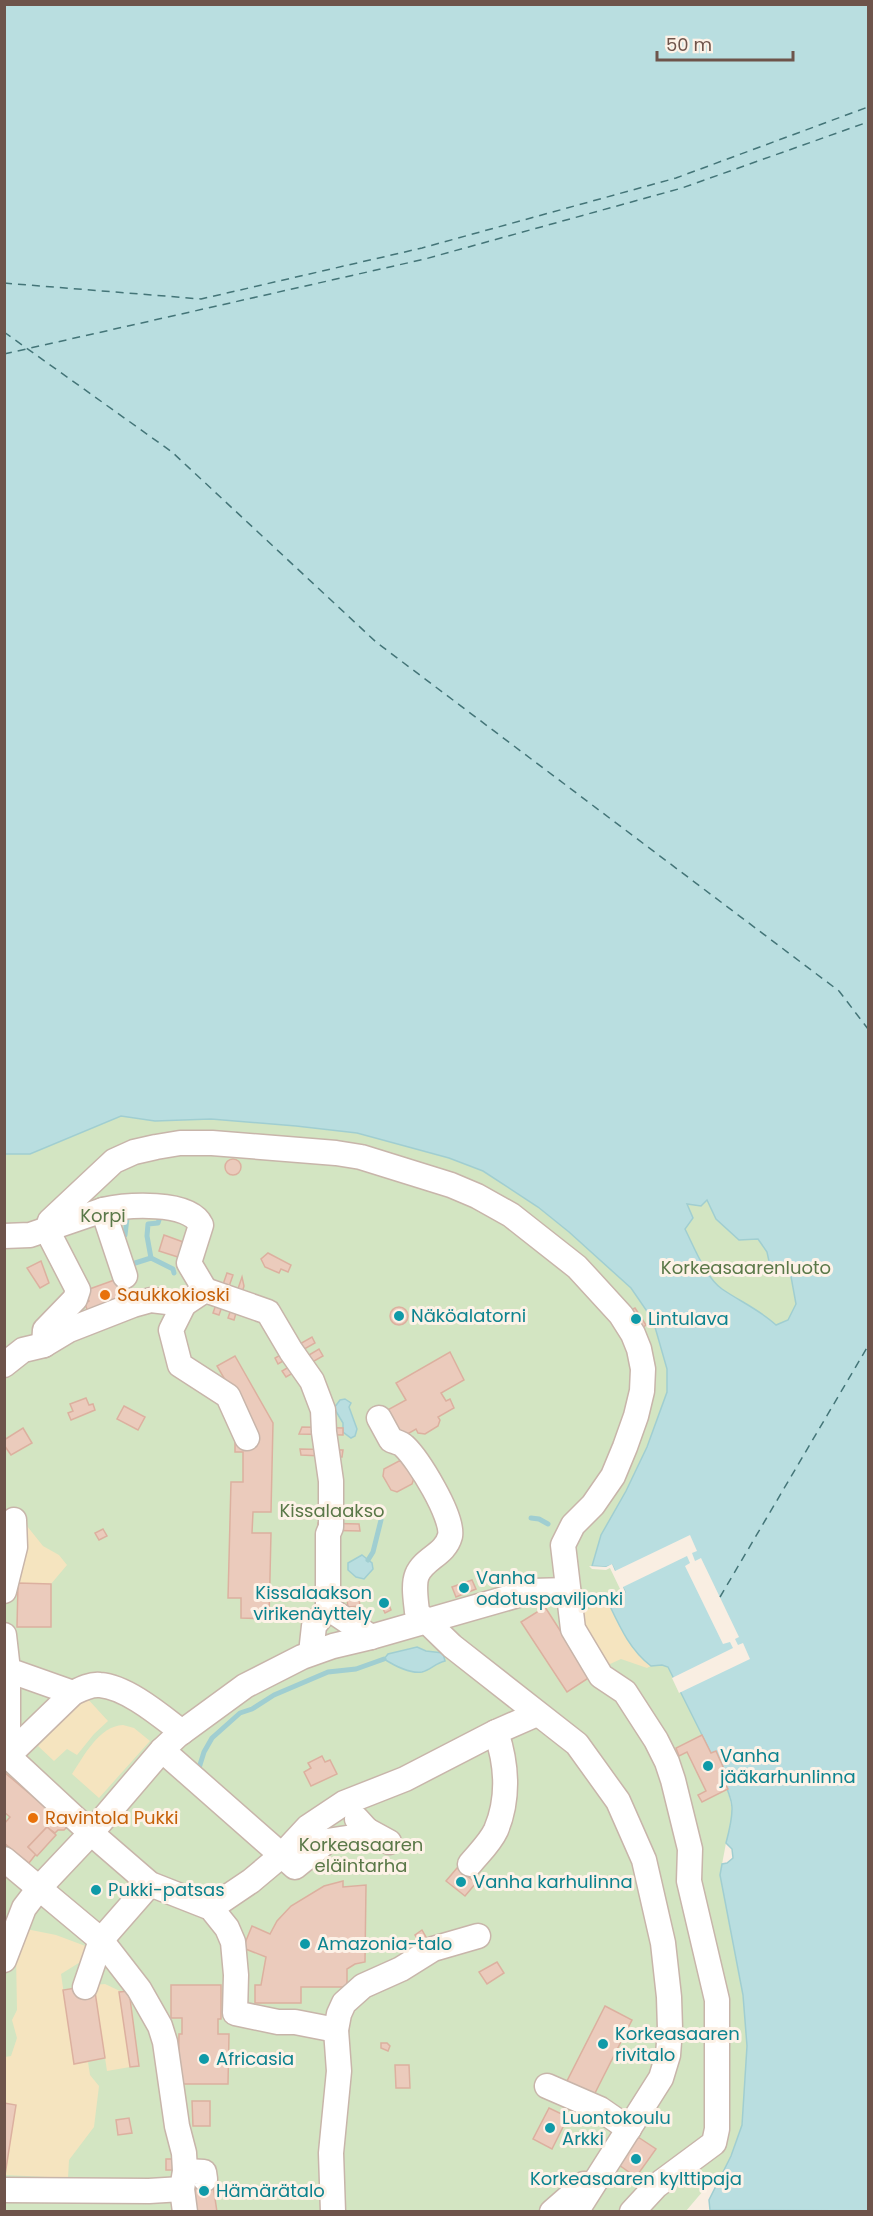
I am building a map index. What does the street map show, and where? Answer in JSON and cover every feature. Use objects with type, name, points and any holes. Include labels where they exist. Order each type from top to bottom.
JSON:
[{"type":"lane","points":[[44,1345],[45,1330],[75,1299],[78,1290],[47,1230],[50,1221],[114,1161],[134,1152],[180,1143],[212,1143],[361,1156],[451,1185],[511,1215],[570,1261],[621,1314],[639,1349],[643,1369],[642,1391],[626,1447],[613,1476],[593,1504],[573,1526],[563,1545],[573,1629],[601,1676],[625,1692],[667,1762],[690,1849],[689,1881],[717,2000],[717,2129],[714,2143],[656,2186],[632,2211]]},
{"type":"lane","points":[[4,1236],[30,1235],[103,1210],[144,1204],[185,1212],[198,1218],[201,1225],[189,1263],[205,1290],[268,1312],[316,1389],[323,1410],[331,1481],[328,1608],[315,1626],[311,1653]]},
{"type":"lane","points":[[103,1210],[125,1276]]},
{"type":"lane","points":[[205,1290],[184,1304],[171,1330],[180,1365],[228,1396],[247,1438]]},
{"type":"lane","points":[[4,1365],[23,1350],[44,1345],[69,1330],[133,1305],[151,1300],[184,1304]]},
{"type":"lane","points":[[379,1418],[391,1440],[403,1444],[417,1463],[449,1522],[450,1534],[446,1547],[422,1567],[416,1576],[417,1612],[452,1646],[577,1744],[618,1801],[644,1860],[657,1910],[669,1997],[668,2055],[661,2078],[576,2211]]},
{"type":"lane","points":[[4,1591],[15,1547],[14,1520]]},
{"type":"lane","points":[[4,1960],[24,1908],[39,1887],[91,1833],[162,1750],[182,1732],[245,1686],[311,1653],[333,1646],[532,1591],[568,1590]]},
{"type":"lane","points":[[328,1608],[371,1637]]},
{"type":"lane","points":[[4,1635],[7,1756],[150,1884],[211,1908],[237,1933],[233,1942],[235,2013],[336,2030]]},
{"type":"lane","points":[[6,1671],[73,1693]]},
{"type":"lane","points":[[7,1756],[73,1693],[98,1684],[114,1688],[138,1701],[182,1732]]},
{"type":"lane","points":[[211,1908],[252,1881],[308,1827],[344,1803],[405,1779],[496,1732],[537,1714]]},
{"type":"lane","points":[[470,1864],[495,1831],[506,1794],[501,1745],[496,1732]]},
{"type":"lane","points":[[162,1750],[294,1867],[327,1841],[353,1837],[367,1830]]},
{"type":"lane","points":[[344,1803],[367,1830],[389,1842]]},
{"type":"lane","points":[[4,1859],[101,1940],[139,1989],[159,2026],[168,2053],[177,2126],[189,2188],[149,2191],[4,2190]]},
{"type":"lane","points":[[85,1987],[101,1940],[150,1884]]},
{"type":"lane","points":[[333,2211],[331,2153],[339,2071],[336,2030],[344,2003],[363,1986],[401,1969],[433,1949],[478,1936]]},
{"type":"lane","points":[[547,2086],[600,2109],[629,2128]]},
{"type":"lane","points":[[552,2211],[604,2167]]},
{"type":"green space","name":"Korkeasaaren eläintarha","points":[[121,1116],[155,1121],[211,1119],[357,1133],[449,1158],[483,1171],[538,1207],[569,1232],[631,1288],[653,1320],[667,1369],[667,1392],[647,1447],[626,1491],[612,1564],[724,1769],[733,1816],[720,1875],[743,1995],[747,2046],[742,2125],[731,2156],[723,2173],[686,2211],[5,2211],[4,1154],[30,1154]]},
{"type":"green space","name":"Korkeasaarenluoto","points":[[644,1165],[828,1233],[780,1372],[634,1199]]},
{"type":"sand","points":[[27,1526],[43,1546],[59,1555],[67,1565],[51,1584],[18,1583]]},
{"type":"sand","points":[[607,1600],[631,1646],[651,1666],[647,1668],[621,1659],[610,1664],[594,1651],[580,1616]]},
{"type":"sand","points":[[86,1697],[108,1721],[77,1755],[67,1749],[54,1761],[38,1746]]},
{"type":"sand","points":[[123,1725],[134,1728],[150,1741],[99,1798],[72,1774],[99,1736],[114,1727]]},
{"type":"sand","points":[[26,1929],[56,1935],[88,1947],[82,1961],[61,1974],[74,2064],[88,2062],[90,2075],[99,2086],[94,2127],[69,2160],[68,2178],[5,2175],[16,2105],[5,2103],[5,2057],[11,2056],[17,2038],[12,2020],[17,2010],[16,1956]]},
{"type":"sand","points":[[105,1984],[122,1992],[130,2067],[107,2071],[94,1985]]},
{"type":"water","points":[[4,5],[868,5],[868,2211],[710,2210],[709,2200],[731,2156],[742,2125],[747,2046],[743,1995],[720,1875],[722,1864],[733,1858],[732,1849],[726,1843],[732,1814],[731,1799],[719,1771],[724,1769],[716,1752],[711,1753],[668,1667],[651,1666],[625,1636],[607,1600],[625,1592],[612,1565],[592,1566],[601,1535],[647,1447],[667,1392],[667,1369],[653,1320],[631,1288],[538,1207],[483,1171],[449,1158],[357,1133],[211,1119],[155,1121],[121,1116],[30,1154],[5,1154]],"holes":[[[707,1200],[716,1219],[739,1240],[758,1239],[767,1252],[770,1266],[790,1271],[796,1304],[788,1320],[776,1325],[757,1310],[722,1289],[711,1278],[685,1229],[693,1218],[687,1204],[701,1206]]]},
{"type":"water","points":[[345,1399],[351,1403],[349,1407],[357,1429],[355,1436],[351,1438],[343,1432],[343,1423],[334,1408],[340,1400]]},
{"type":"water","points":[[362,1555],[372,1563],[373,1569],[364,1579],[356,1577],[348,1570],[348,1563]]},
{"type":"water","points":[[417,1647],[426,1651],[443,1653],[445,1661],[422,1672],[412,1672],[384,1659],[388,1654]]},
{"type":"pier","points":[[690,1535],[697,1551],[692,1553],[695,1561],[701,1558],[739,1637],[735,1639],[738,1645],[743,1643],[750,1659],[679,1693],[672,1678],[733,1648],[730,1642],[723,1644],[685,1566],[690,1563],[687,1556],[623,1587],[625,1592],[604,1601],[605,1598],[621,1591],[610,1568],[592,1569],[589,1566],[606,1567],[612,1564],[615,1571]]},
{"type":"building","points":[[230,1159],[236,1159],[241,1167],[239,1173],[230,1175],[225,1170],[225,1164]]},
{"type":"building","points":[[164,1235],[186,1243],[181,1258],[159,1251]]},
{"type":"building","points":[[268,1253],[291,1265],[288,1272],[281,1269],[279,1273],[265,1267],[261,1259]]},
{"type":"building","points":[[41,1261],[49,1283],[40,1288],[27,1268]]},
{"type":"building","points":[[227,1273],[233,1275],[219,1315],[213,1313]]},
{"type":"building","points":[[242,1277],[244,1286],[234,1320],[228,1318]]},
{"type":"building","name":"Saukkokioski","points":[[120,1278],[126,1299],[88,1312],[85,1304],[89,1301],[84,1291]]},
{"type":"building","name":"Näköalatorni","points":[[399,1307],[405,1310],[408,1316],[405,1322],[399,1325],[393,1322],[390,1316],[393,1310]]},
{"type":"building","name":"Lintulava","points":[[635,1308],[646,1325],[638,1331],[625,1313]]},
{"type":"building","points":[[312,1337],[315,1343],[278,1364],[275,1358]]},
{"type":"building","points":[[319,1349],[323,1356],[286,1377],[282,1371]]},
{"type":"building","points":[[450,1352],[464,1380],[441,1393],[446,1401],[450,1399],[454,1408],[438,1417],[440,1420],[438,1426],[425,1434],[418,1433],[416,1429],[397,1440],[382,1413],[406,1400],[396,1383]]},
{"type":"building","points":[[235,1356],[273,1423],[271,1512],[253,1512],[252,1533],[271,1533],[269,1619],[241,1618],[241,1598],[228,1598],[231,1482],[243,1482],[243,1452],[235,1452],[235,1438],[253,1428],[217,1366]]},
{"type":"building","points":[[86,1398],[89,1405],[93,1404],[95,1410],[71,1420],[68,1413],[73,1411],[70,1404]]},
{"type":"building","points":[[124,1406],[145,1417],[138,1430],[117,1419]]},
{"type":"building","points":[[302,1427],[343,1428],[343,1435],[299,1434]]},
{"type":"building","points":[[23,1428],[32,1443],[11,1455],[4,1445],[4,1440]]},
{"type":"building","points":[[300,1449],[343,1450],[342,1457],[301,1455]]},
{"type":"building","points":[[399,1461],[405,1462],[414,1478],[412,1484],[397,1492],[391,1490],[383,1476],[384,1469]]},
{"type":"building","points":[[318,1523],[359,1524],[360,1531],[318,1530]]},
{"type":"building","points":[[103,1529],[107,1536],[99,1540],[95,1533]]},
{"type":"building","name":"Vanha odotuspaviljonki","points":[[472,1580],[476,1589],[456,1597],[452,1587]]},
{"type":"building","points":[[18,1583],[51,1584],[51,1627],[17,1627]]},
{"type":"building","name":"Kissalaakson virikenäyttely","points":[[386,1598],[391,1610],[385,1613],[379,1600]]},
{"type":"building","points":[[359,1599],[360,1606],[348,1607],[347,1600]]},
{"type":"building","points":[[545,1607],[590,1677],[567,1692],[521,1622]]},
{"type":"building","name":"Vanha jääkarhunlinna","points":[[702,1735],[711,1753],[716,1751],[724,1769],[719,1771],[728,1789],[702,1802],[698,1795],[706,1791],[687,1752],[679,1756],[676,1748]]},
{"type":"building","points":[[322,1756],[325,1762],[330,1760],[337,1774],[311,1786],[304,1772],[311,1768],[308,1763]]},
{"type":"building","name":"Ravintola Pukki","points":[[4,1772],[68,1826],[55,1833],[47,1827],[28,1847],[36,1854],[29,1863],[4,1843],[4,1824],[10,1817],[4,1812]]},
{"type":"building","points":[[47,1827],[56,1835],[37,1856],[28,1847]]},
{"type":"building","name":"Vanha karhulinna","points":[[457,1868],[476,1883],[465,1896],[446,1881]]},
{"type":"building","name":"Amazonia-talo","points":[[343,1881],[343,1887],[366,1885],[365,1962],[347,1969],[347,1987],[301,1987],[301,2003],[255,2003],[255,1985],[261,1985],[266,1957],[243,1948],[252,1926],[270,1934],[277,1921],[291,1906],[324,1886]]},
{"type":"building","points":[[422,1930],[426,1937],[419,1941],[415,1935]]},
{"type":"building","points":[[497,1962],[504,1973],[487,1984],[479,1972]]},
{"type":"building","points":[[94,1985],[105,2058],[74,2064],[63,1990]]},
{"type":"building","name":"Africasia","points":[[171,1985],[221,1985],[221,2019],[218,2019],[218,2034],[229,2034],[228,2084],[178,2084],[179,2034],[182,2034],[182,2018],[171,2018]]},
{"type":"building","points":[[129,1991],[139,2066],[130,2067],[119,1992]]},
{"type":"building","name":"Korkeasaaren rivitalo","points":[[605,2006],[632,2020],[594,2095],[567,2081]]},
{"type":"building","points":[[381,2043],[387,2043],[390,2046],[388,2051],[381,2048]]},
{"type":"building","points":[[395,2065],[409,2065],[410,2088],[396,2088]]},
{"type":"building","points":[[192,2101],[210,2101],[210,2126],[193,2126]]},
{"type":"building","points":[[4,2103],[16,2105],[5,2175],[4,2175]]},
{"type":"building","name":"Luontokoulu Arkki","points":[[549,2108],[568,2117],[552,2149],[533,2139]]},
{"type":"building","points":[[129,2118],[132,2133],[118,2135],[116,2120]]},
{"type":"building","name":"Korkeasaaren kylttipaja","points":[[638,2137],[656,2149],[636,2177],[619,2165],[629,2143],[632,2146]]},
{"type":"building","points":[[166,2159],[173,2159],[173,2170],[166,2170]]},
{"type":"building","name":"Hämärätalo","points":[[212,2178],[217,2212],[196,2212],[192,2181]]},
{"type":"waterway","points":[[151,1258],[147,1236],[148,1224],[158,1223],[160,1217]]},
{"type":"waterway","points":[[125,1235],[127,1218]]},
{"type":"waterway","points":[[132,1264],[151,1258],[173,1269],[174,1273]]},
{"type":"waterway","points":[[531,1518],[548,1524]]},
{"type":"waterway","points":[[368,1560],[373,1552],[381,1520]]},
{"type":"waterway","points":[[199,1768],[212,1738],[240,1713],[252,1709],[274,1695],[328,1672],[356,1669],[384,1659]]},
{"type":"ferry route","points":[[4,283],[201,299],[422,248],[676,178],[868,107]]},
{"type":"ferry route","points":[[4,354],[425,259],[682,188],[868,122]]},
{"type":"ferry route","points":[[4,332],[172,452],[376,642],[839,991],[868,1029]]},
{"type":"ferry route","points":[[720,1597],[868,1346]]},
{"type":"place","name":"Saukkokioski","points":[[105,1295]]},
{"type":"place","name":"Näköalatorni","points":[[399,1316]]},
{"type":"place","name":"Lintulava","points":[[636,1319]]},
{"type":"place","name":"Vanha odotuspaviljonki","points":[[464,1588]]},
{"type":"place","name":"Kissalaakson virikenäyttely","points":[[384,1603]]},
{"type":"place","name":"Vanha jääkarhunlinna","points":[[708,1766]]},
{"type":"place","name":"Ravintola Pukki","points":[[33,1818]]},
{"type":"place","name":"Vanha karhulinna","points":[[461,1882]]},
{"type":"place","name":"Pukki-patsas","points":[[96,1890]]},
{"type":"place","name":"Amazonia-talo","points":[[305,1944]]},
{"type":"place","name":"Korkeasaaren rivitalo","points":[[603,2044]]},
{"type":"place","name":"Africasia","points":[[204,2059]]},
{"type":"place","name":"Luontokoulu Arkki","points":[[550,2128]]},
{"type":"place","name":"Korkeasaaren kylttipaja","points":[[636,2159]]},
{"type":"place","name":"Hämärätalo","points":[[204,2191]]},
{"type":"park label","name":"Korpi","points":[[103,1216]]},
{"type":"park label","name":"Kissalaakso","points":[[332,1511]]}]
